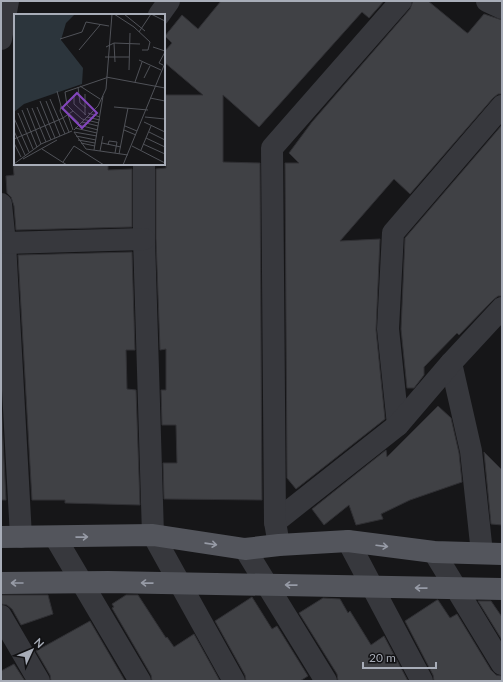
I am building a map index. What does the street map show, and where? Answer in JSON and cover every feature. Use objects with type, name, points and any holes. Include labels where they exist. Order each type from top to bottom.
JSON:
[{"type":"main road","points":[[11,537],[153,536],[245,549],[279,545],[348,542],[434,552],[492,554]]},
{"type":"main road","points":[[1,583],[502,589]]},
{"type":"street","points":[[1,39],[8,1]]},
{"type":"street","points":[[160,14],[169,1]]},
{"type":"street","points":[[279,545],[275,522],[272,148],[401,1]]},
{"type":"street","points":[[488,1],[502,8]]},
{"type":"street","points":[[398,425],[388,329],[393,233],[502,106]]},
{"type":"street","points":[[144,165],[144,239],[153,536],[234,681]]},
{"type":"street","points":[[1,204],[11,537]]},
{"type":"street","points":[[3,242],[144,239]]},
{"type":"street","points":[[275,522],[398,425],[451,363],[502,308]]},
{"type":"street","points":[[451,363],[492,554]]},
{"type":"street","points":[[55,537],[140,681]]},
{"type":"street","points":[[348,542],[422,681]]},
{"type":"street","points":[[245,549],[326,681]]},
{"type":"street","points":[[434,552],[502,664]]},
{"type":"street","points":[[1,616],[39,681]]},
{"type":"building","points":[[221,1],[384,1],[369,18],[362,12],[259,127],[223,95],[223,162],[260,163],[262,500],[164,499],[163,463],[177,463],[176,425],[162,425],[161,390],[166,390],[166,349],[160,350],[156,239],[156,169],[166,168],[165,95],[203,95],[165,63],[165,51],[172,43],[165,36],[182,15],[198,29]]},
{"type":"building","points":[[413,1],[428,1],[467,33],[484,14],[502,20],[502,94],[498,94],[493,98],[410,194],[394,179],[340,241],[380,239],[376,330],[385,419],[296,489],[287,478],[285,163],[299,163],[289,153],[312,122],[410,9]]},
{"type":"building","points":[[502,125],[502,296],[498,296],[493,300],[459,335],[457,333],[424,367],[424,375],[414,388],[407,388],[401,329],[405,238]]},
{"type":"building","points":[[13,164],[108,165],[108,170],[132,169],[132,227],[16,230],[14,206],[11,197],[7,193],[6,176],[14,175]]},
{"type":"building","points":[[132,252],[135,350],[126,350],[127,389],[136,390],[140,505],[65,503],[65,500],[32,500],[18,255]]},
{"type":"building","points":[[1,400],[6,500],[1,500]]},
{"type":"building","points":[[438,406],[451,418],[459,453],[462,482],[410,500],[381,514],[383,519],[356,525],[349,505],[324,525],[312,509],[386,450],[387,457]]},
{"type":"building","points":[[484,452],[502,470],[502,525],[491,524]]},
{"type":"building","points":[[1,595],[48,595],[53,614],[21,625],[12,609],[7,605],[1,604]]},
{"type":"building","points":[[126,595],[138,595],[166,638],[167,637],[174,647],[194,634],[220,681],[152,681],[151,675],[112,608],[114,607],[112,604]]},
{"type":"building","points":[[252,597],[272,629],[277,626],[308,676],[300,681],[246,681],[245,675],[215,621]]},
{"type":"building","points":[[323,598],[340,599],[348,613],[350,611],[371,645],[384,636],[408,681],[338,681],[337,674],[299,613]]},
{"type":"building","points":[[437,600],[450,618],[457,614],[491,670],[496,675],[502,676],[502,681],[434,681],[433,675],[405,621]]},
{"type":"building","points":[[478,601],[491,601],[502,617],[502,640]]},
{"type":"building","points":[[90,621],[125,681],[51,681],[50,675],[36,651]]},
{"type":"building","points":[[14,664],[25,681],[1,681],[1,671]]}]
